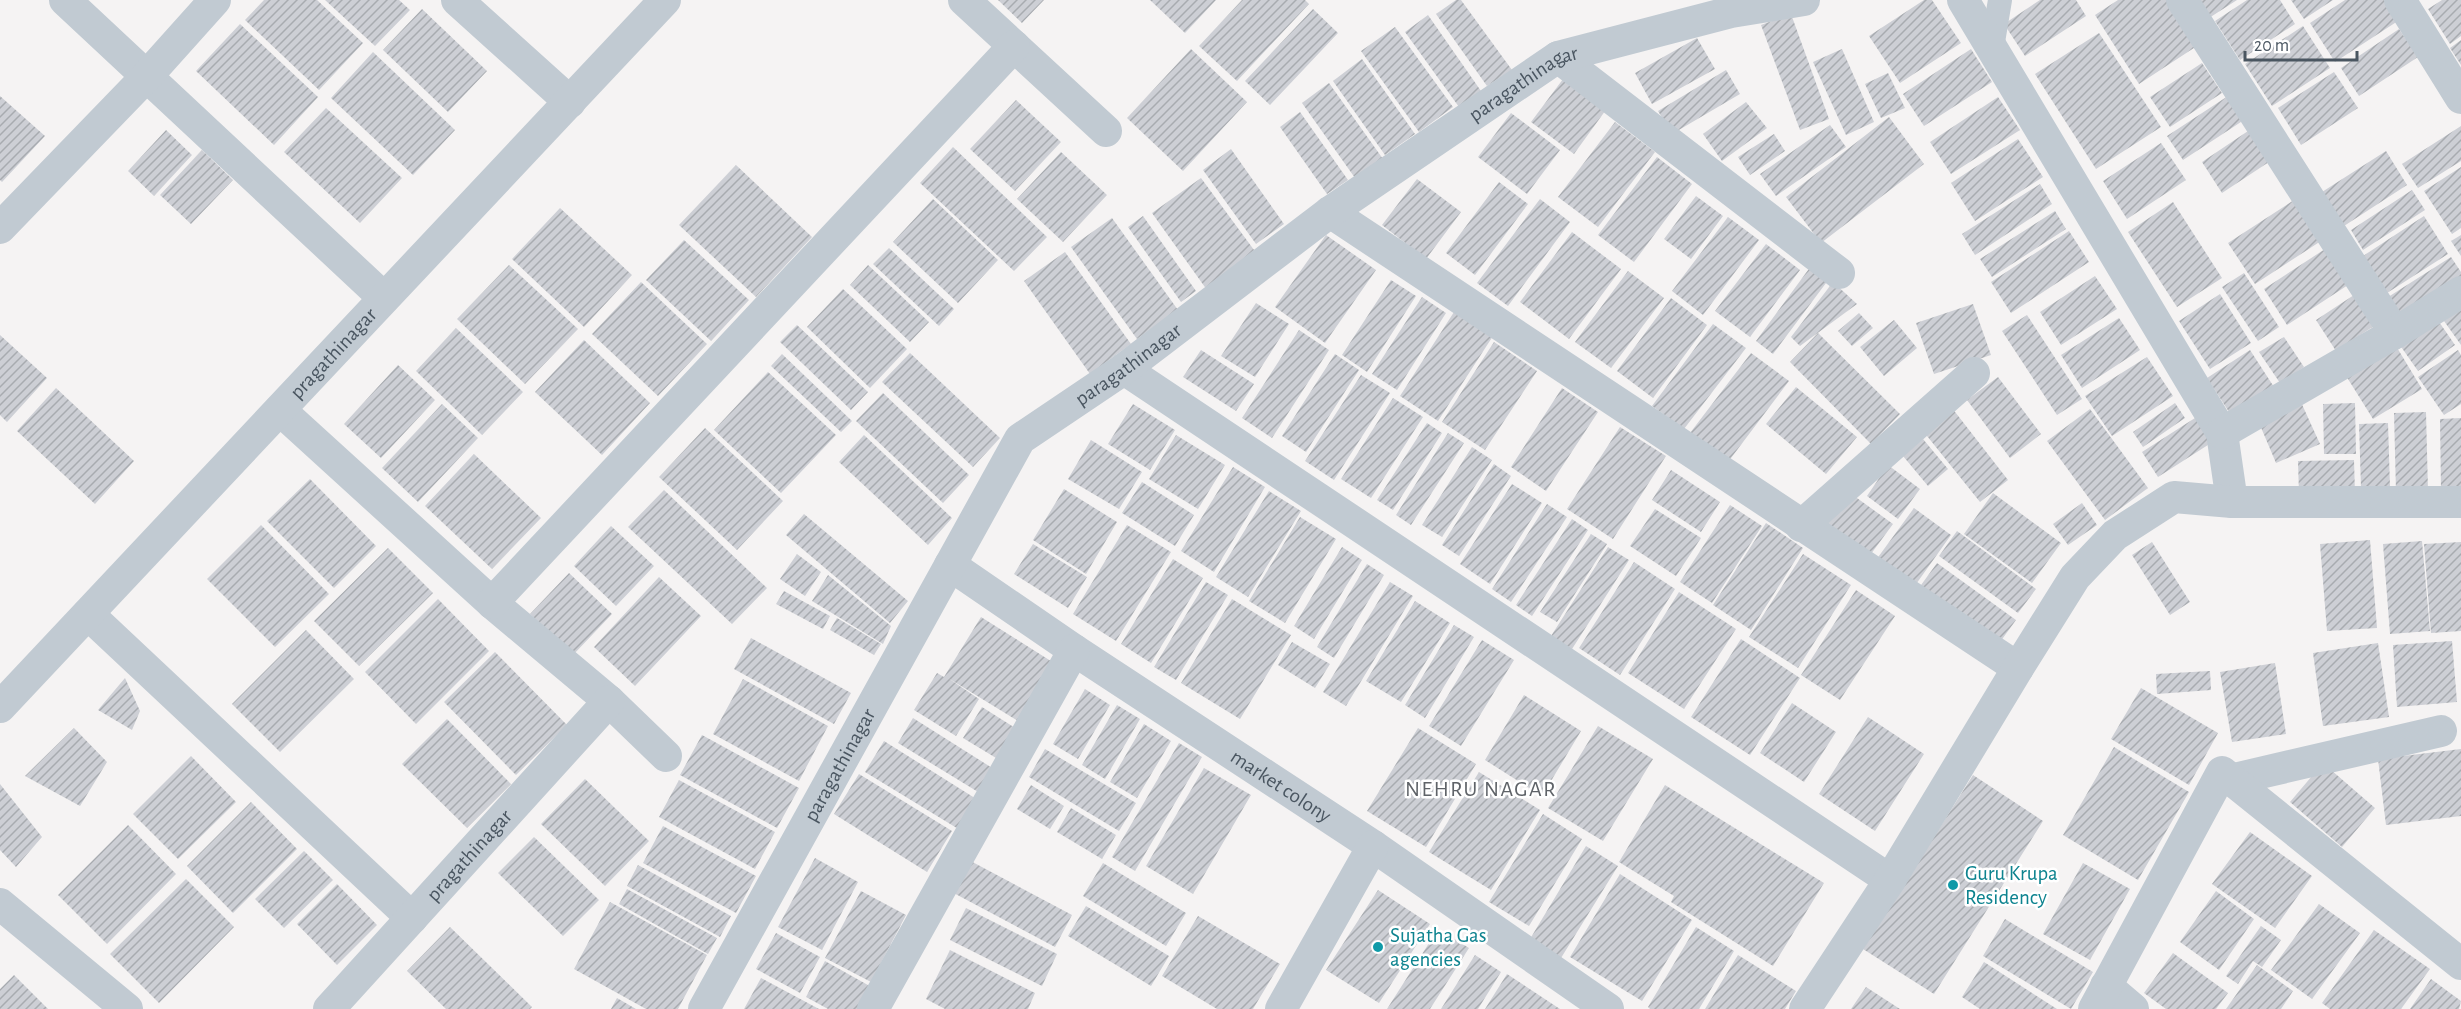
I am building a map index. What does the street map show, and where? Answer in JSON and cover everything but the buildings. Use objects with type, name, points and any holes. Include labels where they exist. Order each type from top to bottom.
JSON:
[{"type":"street","points":[[65,0],[384,298]]},
{"type":"street","points":[[0,228],[146,77],[214,0]]},
{"type":"street","points":[[457,0],[570,102]]},
{"type":"street","name":"pragathinagar","points":[[0,707],[665,0]]},
{"type":"street","points":[[964,0],[1106,131]]},
{"type":"street","name":"paragathinagar","points":[[704,1009],[1020,439],[1124,369],[1330,212],[1558,57],[1730,6],[1804,0]]},
{"type":"street","points":[[1963,0],[2222,434],[2232,502]]},
{"type":"street","points":[[1992,48],[2000,0]]},
{"type":"street","points":[[2182,0],[2395,333]]},
{"type":"street","points":[[2400,0],[2461,98]]},
{"type":"street","points":[[492,603],[1014,46]]},
{"type":"street","points":[[1558,57],[1839,273]]},
{"type":"street","points":[[1330,212],[2018,668]]},
{"type":"street","points":[[2222,434],[2461,292]]},
{"type":"street","points":[[1124,369],[1890,880]]},
{"type":"street","points":[[1801,526],[1974,373]]},
{"type":"street","points":[[280,410],[492,603],[609,702],[666,756]]},
{"type":"street","points":[[1805,1009],[1890,880],[2075,577],[2115,535],[2174,497],[2227,467]]},
{"type":"street","points":[[2174,497],[2232,502],[2461,502]]},
{"type":"street","name":"market colony","points":[[950,565],[1074,650],[1373,846],[1608,1009]]},
{"type":"street","points":[[88,614],[412,918]]},
{"type":"street","points":[[873,1009],[1074,650]]},
{"type":"street","name":"pragathinagar","points":[[329,1009],[609,702]]},
{"type":"street","points":[[2234,779],[2441,731]]},
{"type":"street","points":[[2133,1009],[2100,998],[2222,772],[2234,779],[2461,964]]},
{"type":"street","points":[[1281,1009],[1373,846]]},
{"type":"street","points":[[0,904],[127,1009]]},
{"type":"place","name":"Guru Krupa Residency","points":[[1953,885]]},
{"type":"place","name":"Sujatha Gas agencies","points":[[1378,947]]},
{"type":"district","name":"NEHRU NAGAR","points":[[1481,789]]}]
